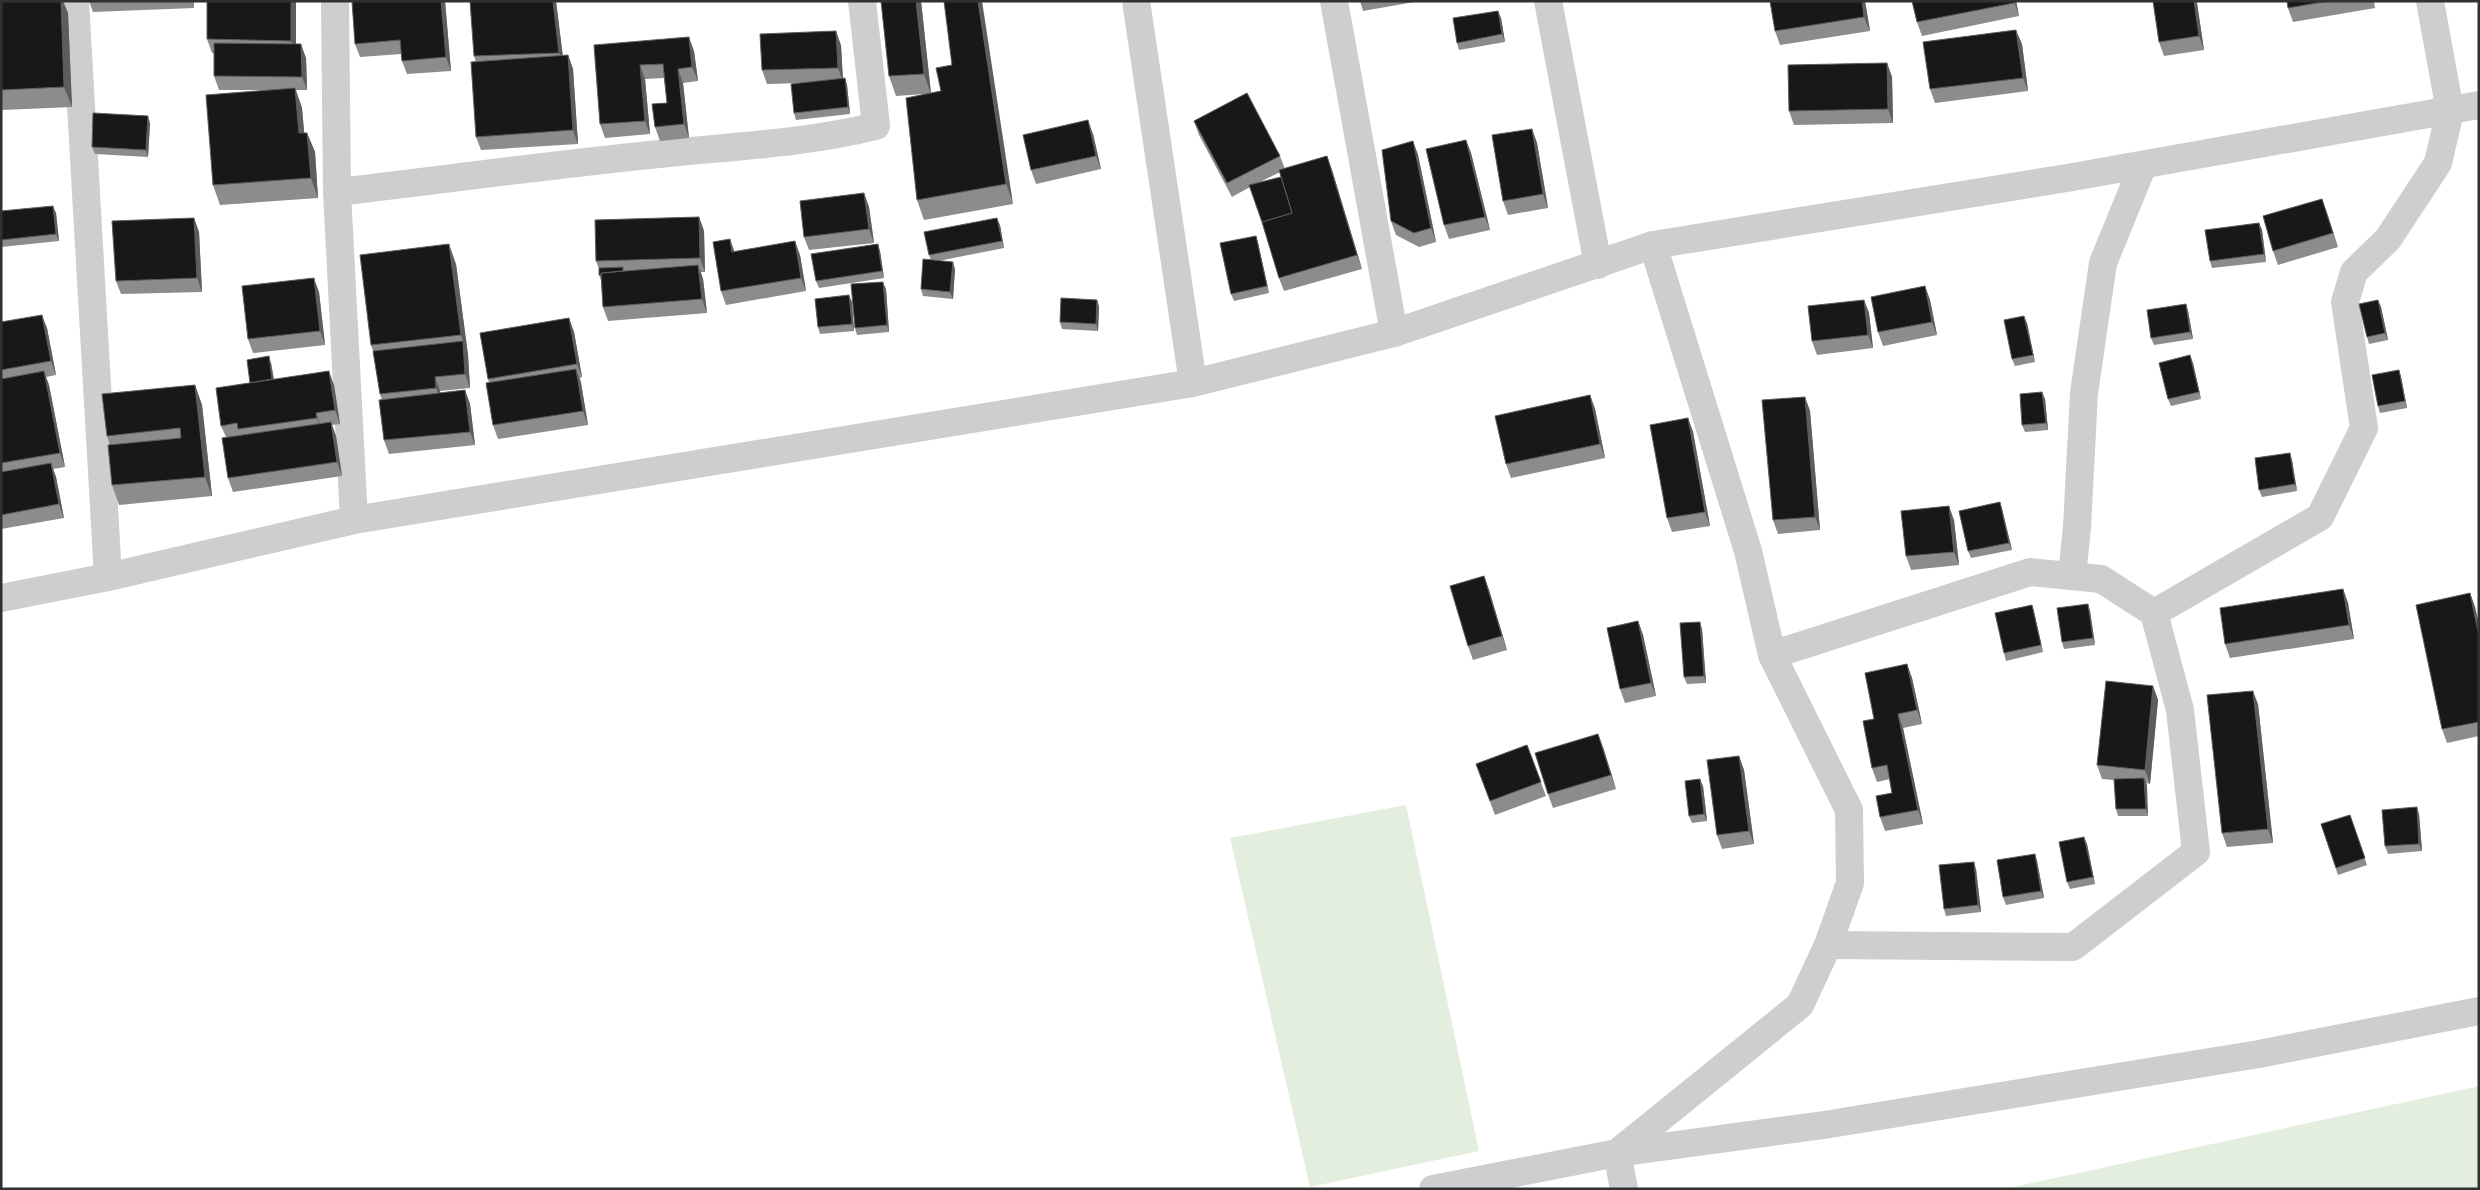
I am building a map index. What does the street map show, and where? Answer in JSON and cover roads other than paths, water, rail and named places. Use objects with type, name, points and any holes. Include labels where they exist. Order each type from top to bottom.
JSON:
[{"type":"street","points":[[75,1],[108,577]]},
{"type":"street","points":[[335,1],[337,192],[354,520]]},
{"type":"street","points":[[337,192],[669,153],[778,144],[834,137],[876,126],[862,1]]},
{"type":"street","points":[[1136,1],[1193,383]]},
{"type":"street","points":[[1334,1],[1394,333]]},
{"type":"street","points":[[1548,1],[1598,265]]},
{"type":"street","points":[[2154,613],[2320,517],[2364,428],[2344,302],[2354,272],[2388,239],[2438,163],[2450,111],[2430,1]]},
{"type":"street","points":[[1,598],[108,577],[354,520],[1193,383],[1394,333],[1653,246],[2143,165],[2479,105]]},
{"type":"street","points":[[2072,576],[2077,527],[2084,393],[2102,263],[2143,165]]},
{"type":"street","points":[[1617,1153],[1800,1005],[1828,945],[1850,883],[1849,810],[1815,738],[1772,656],[1748,551],[1653,246]]},
{"type":"street","points":[[1772,656],[2030,572],[2101,579],[2154,613],[2180,710],[2196,852],[2073,947],[1828,945]]},
{"type":"street","points":[[1433,1189],[1617,1153],[1824,1125],[2259,1054],[2479,1011]]},
{"type":"street","points":[[1617,1153],[1624,1189]]}]
